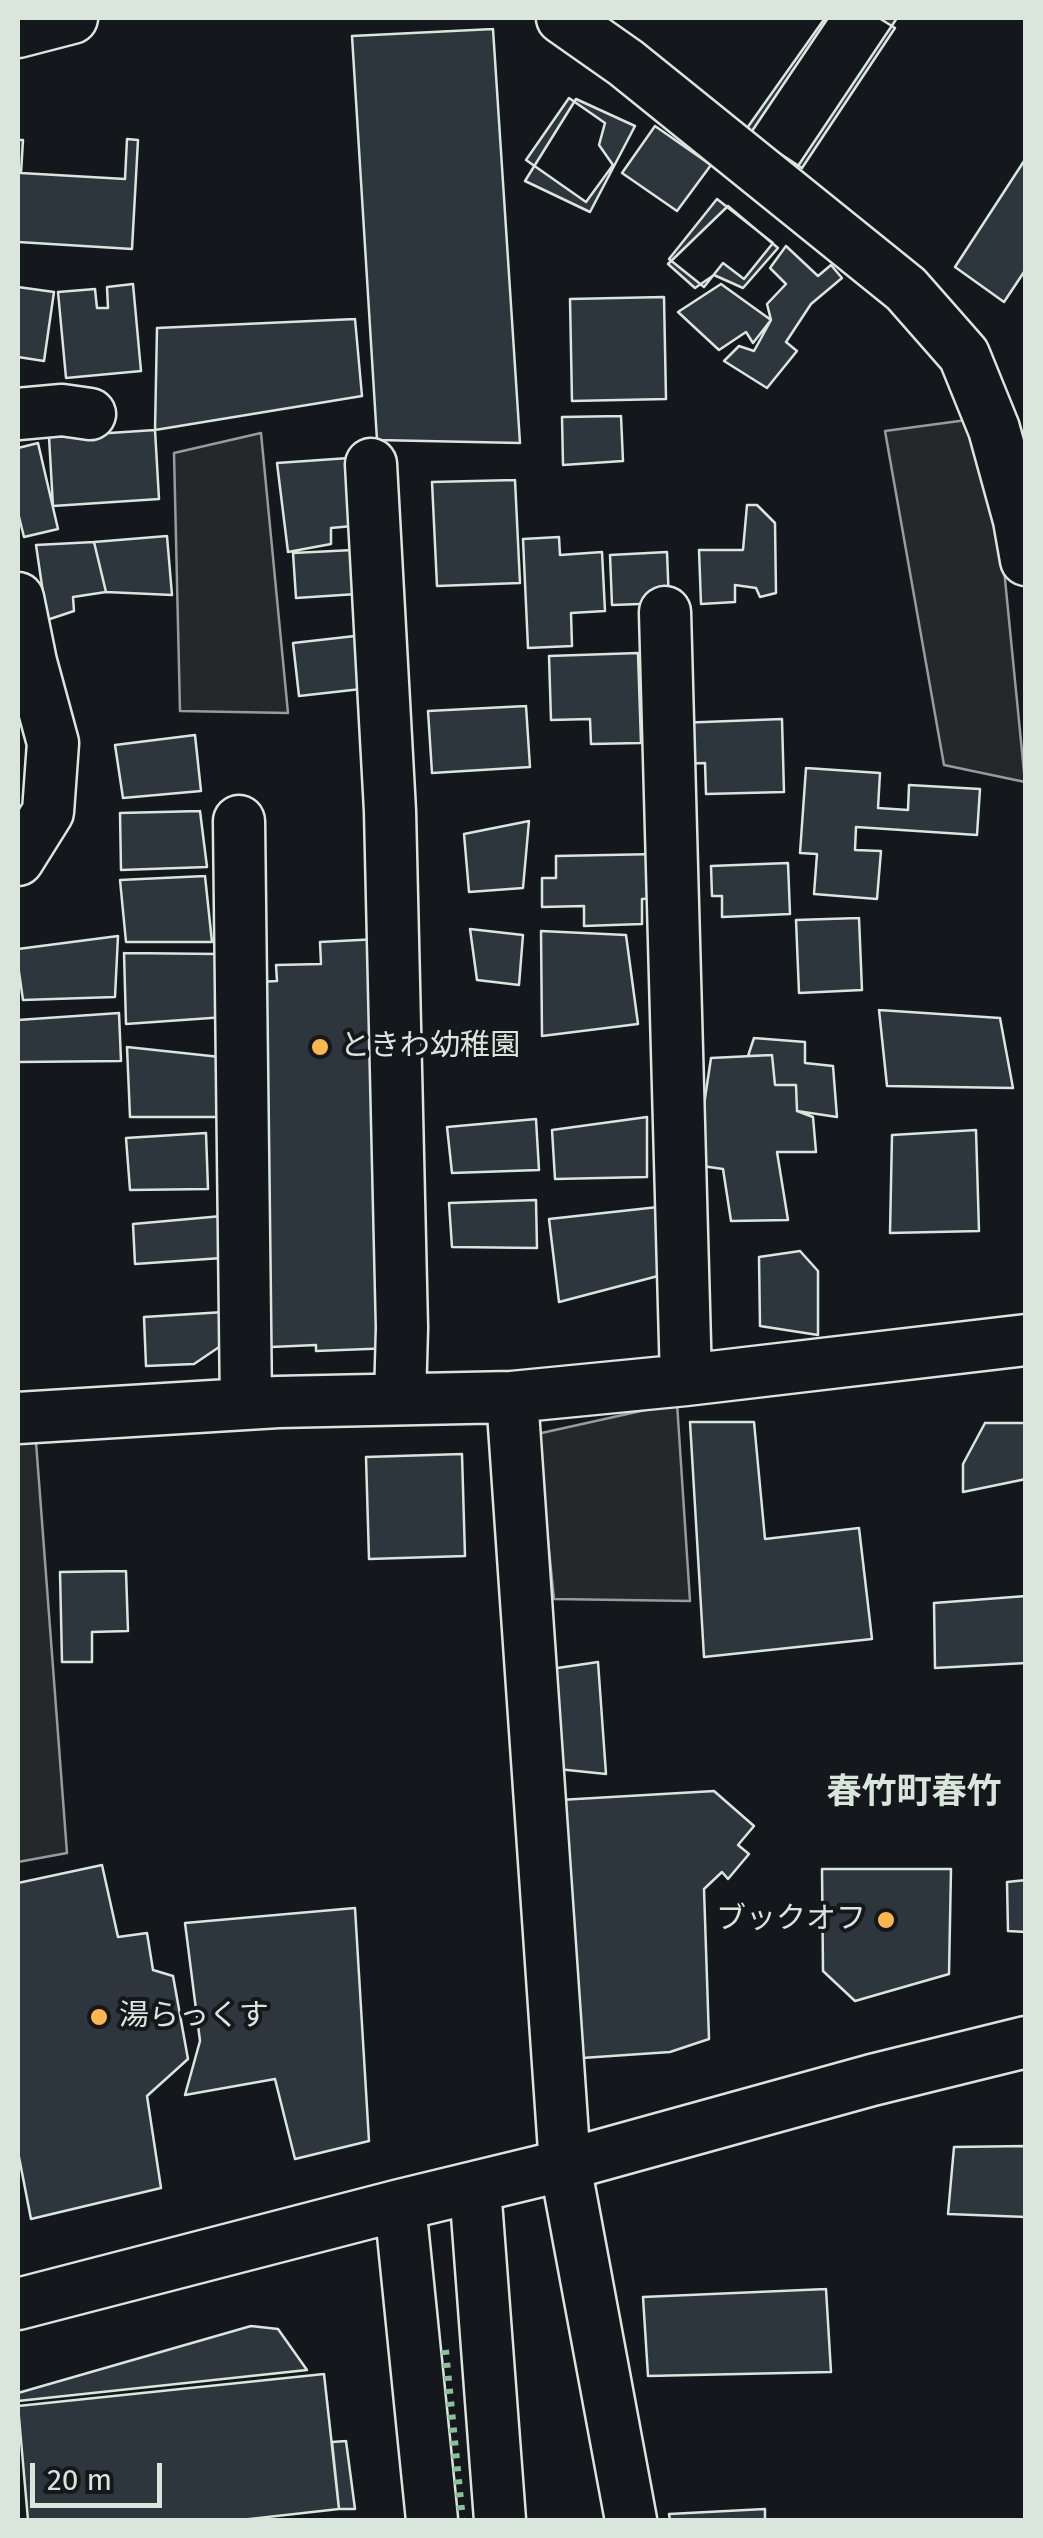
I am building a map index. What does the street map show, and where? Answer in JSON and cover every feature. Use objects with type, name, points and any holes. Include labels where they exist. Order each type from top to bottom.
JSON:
[{"type":"street","points":[[18,32],[72,18]]},
{"type":"street","points":[[562,18],[626,63],[906,288],[964,355],[994,428],[1026,560]]},
{"type":"street","points":[[18,414],[62,410],[90,414]]},
{"type":"street","points":[[371,464],[390,811],[402,1328],[400,1399]]},
{"type":"street","points":[[18,598],[24,661],[53,743],[48,812],[18,860]]},
{"type":"street","points":[[665,612],[686,1380]]},
{"type":"street","points":[[239,821],[246,1404]]},
{"type":"street","points":[[18,1418],[246,1404],[512,1397],[1026,1340]]},
{"type":"street","points":[[512,1397],[565,2166],[631,2520]]},
{"type":"street","points":[[18,2304],[565,2166],[872,2080],[1026,2042]]},
{"type":"street","points":[[475,2188],[500,2520]]},
{"type":"street","points":[[400,2206],[432,2520]]},
{"type":"shaded area","points":[[989,417],[1025,782],[944,765],[885,431]]},
{"type":"shaded area","points":[[261,433],[288,713],[180,711],[174,453]]},
{"type":"shaded area","points":[[677,1403],[690,1601],[554,1599],[537,1434]]},
{"type":"shaded area","points":[[18,1442],[36,1442],[67,1853],[18,1862]]},
{"type":"building","points":[[825,18],[897,18],[798,166],[745,131]]},
{"type":"building","points":[[828,18],[879,18],[895,28],[802,168],[750,134]]},
{"type":"building","points":[[493,29],[520,443],[377,440],[352,36]]},
{"type":"building","points":[[569,98],[605,123],[599,145],[613,165],[586,202],[526,160]]},
{"type":"building","points":[[576,99],[635,126],[590,212],[525,181]]},
{"type":"building","points":[[655,126],[711,165],[677,211],[622,173]]},
{"type":"building","points":[[127,139],[138,140],[132,249],[18,242],[18,140],[23,140],[21,173],[125,179]]},
{"type":"building","points":[[1026,158],[1026,269],[1004,302],[955,267]]},
{"type":"building","points":[[717,199],[773,243],[744,279],[723,263],[704,287],[669,259]]},
{"type":"building","points":[[728,206],[778,248],[743,288],[714,275],[695,288],[668,264]]},
{"type":"building","points":[[786,246],[818,276],[831,265],[842,278],[811,304],[786,342],[797,351],[767,388],[724,361],[739,346],[754,351],[771,320],[767,304],[786,284],[770,268]]},
{"type":"building","points":[[133,284],[141,371],[66,378],[58,292],[95,289],[97,308],[108,308],[107,287]]},
{"type":"building","points":[[721,284],[771,320],[753,343],[746,332],[719,350],[678,312]]},
{"type":"building","points":[[18,287],[54,292],[44,361],[18,357]]},
{"type":"building","points":[[664,297],[666,399],[572,401],[570,299]]},
{"type":"building","points":[[355,319],[362,396],[155,430],[157,328]]},
{"type":"building","points":[[621,416],[623,461],[563,465],[562,417]]},
{"type":"building","points":[[155,430],[159,499],[53,506],[49,437]]},
{"type":"building","points":[[38,443],[58,529],[24,537],[18,513],[18,448]]},
{"type":"building","points":[[349,458],[363,525],[331,528],[331,544],[288,552],[277,463]]},
{"type":"building","points":[[515,480],[520,583],[437,586],[432,482]]},
{"type":"building","points":[[747,505],[757,505],[775,523],[776,593],[760,597],[756,588],[735,585],[735,602],[701,604],[699,550],[743,550]]},
{"type":"building","points":[[167,536],[172,595],[106,592],[94,542]]},
{"type":"building","points":[[559,537],[560,555],[602,552],[605,611],[571,613],[572,646],[528,648],[523,539]]},
{"type":"building","points":[[94,542],[106,592],[73,597],[74,611],[47,620],[36,545]]},
{"type":"building","points":[[353,550],[357,594],[296,598],[293,553]]},
{"type":"building","points":[[667,552],[669,603],[612,605],[610,555]]},
{"type":"building","points":[[355,636],[361,689],[299,696],[293,643]]},
{"type":"building","points":[[638,653],[641,743],[591,744],[590,719],[551,720],[549,656]]},
{"type":"building","points":[[526,706],[530,767],[432,773],[428,711]]},
{"type":"building","points":[[782,719],[784,792],[706,794],[705,763],[680,764],[678,723]]},
{"type":"building","points":[[195,735],[201,791],[123,798],[115,745]]},
{"type":"building","points":[[806,768],[880,773],[878,808],[908,810],[909,785],[980,789],[977,835],[856,827],[855,850],[881,851],[877,899],[814,894],[817,854],[800,853]]},
{"type":"building","points":[[200,811],[207,867],[121,870],[120,813]]},
{"type":"building","points":[[529,821],[523,888],[469,892],[464,834]]},
{"type":"building","points":[[658,854],[659,898],[642,899],[642,924],[584,926],[584,906],[542,907],[542,878],[556,878],[556,856]]},
{"type":"building","points":[[788,863],[790,914],[722,917],[722,896],[712,896],[711,866]]},
{"type":"building","points":[[205,876],[212,942],[126,942],[120,880]]},
{"type":"building","points":[[859,918],[862,990],[799,993],[796,920]]},
{"type":"building","points":[[470,929],[523,935],[519,985],[477,980]]},
{"type":"building","points":[[541,931],[626,935],[638,1024],[542,1036]]},
{"type":"building","points":[[118,936],[115,997],[23,1000],[18,949]]},
{"type":"building","points":[[378,939],[393,1348],[316,1351],[316,1345],[271,1347],[257,982],[277,981],[276,965],[321,964],[320,942]]},
{"type":"building","points":[[124,953],[219,954],[225,1017],[126,1024]]},
{"type":"building","points":[[879,1010],[1000,1018],[1013,1088],[887,1086]]},
{"type":"building","points":[[119,1013],[121,1061],[18,1062],[18,1020]]},
{"type":"building","points":[[754,1038],[805,1042],[805,1063],[833,1066],[837,1117],[797,1111],[796,1085],[775,1085],[772,1055],[748,1056]]},
{"type":"building","points":[[127,1047],[220,1057],[231,1117],[130,1117]]},
{"type":"building","points":[[772,1055],[775,1085],[796,1085],[797,1111],[813,1117],[816,1152],[777,1152],[788,1220],[731,1221],[723,1169],[695,1165],[711,1058]]},
{"type":"building","points":[[647,1117],[647,1177],[555,1179],[552,1130]]},
{"type":"building","points":[[536,1119],[539,1170],[452,1173],[447,1127]]},
{"type":"building","points":[[976,1130],[979,1231],[890,1233],[892,1135]]},
{"type":"building","points":[[206,1133],[208,1189],[130,1190],[126,1138]]},
{"type":"building","points":[[536,1200],[537,1248],[452,1247],[449,1203]]},
{"type":"building","points":[[658,1207],[658,1276],[559,1302],[549,1219]]},
{"type":"building","points":[[222,1216],[222,1258],[135,1264],[133,1224]]},
{"type":"building","points":[[800,1251],[818,1271],[818,1335],[760,1326],[759,1257]]},
{"type":"building","points":[[224,1312],[234,1337],[194,1364],[146,1366],[144,1317]]},
{"type":"building","points":[[690,1422],[754,1422],[765,1539],[859,1528],[872,1639],[704,1657]]},
{"type":"building","points":[[985,1423],[1026,1423],[1026,1479],[963,1492],[963,1464]]},
{"type":"building","points":[[462,1454],[465,1556],[369,1559],[366,1457]]},
{"type":"building","points":[[126,1571],[128,1631],[92,1632],[92,1662],[62,1662],[60,1572]]},
{"type":"building","points":[[1026,1596],[1026,1663],[935,1668],[934,1603]]},
{"type":"building","points":[[598,1662],[606,1774],[548,1768],[544,1670]]},
{"type":"building","points":[[714,1791],[754,1826],[738,1845],[749,1854],[728,1879],[722,1872],[704,1889],[709,2039],[670,2052],[582,2058],[560,1800]]},
{"type":"building","name":"湯らっくす","points":[[102,1865],[118,1937],[147,1933],[153,1970],[173,1976],[188,2059],[147,2096],[161,2188],[31,2219],[18,2152],[18,1883]]},
{"type":"building","name":"ブックオフ","points":[[822,1869],[951,1869],[949,1974],[855,2001],[823,1971]]},
{"type":"building","points":[[1026,1880],[1026,1932],[1008,1931],[1007,1882]]},
{"type":"building","points":[[355,1908],[369,2141],[295,2159],[275,2079],[185,2095],[200,2041],[185,1923]]},
{"type":"building","points":[[1026,2146],[1026,2217],[948,2214],[954,2147]]},
{"type":"building","points":[[826,2289],[831,2372],[648,2376],[643,2297]]},
{"type":"building","points":[[251,2326],[278,2329],[307,2370],[18,2401],[18,2393]]},
{"type":"building","points":[[324,2374],[339,2509],[241,2520],[28,2520],[18,2406]]},
{"type":"building","points":[[346,2441],[355,2509],[339,2509],[332,2442]]},
{"type":"building","points":[[765,2509],[765,2520],[670,2520],[669,2514]]},
{"type":"hedge","points":[[445,2350],[462,2520]]},
{"type":"place","name":"ときわ幼稚園","points":[[320,1047]]},
{"type":"place","name":"ブックオフ","points":[[886,1920]]},
{"type":"place","name":"湯らっくす","points":[[99,2017]]},
{"type":"district","name":"春竹町春竹","points":[[914,1793]]}]
